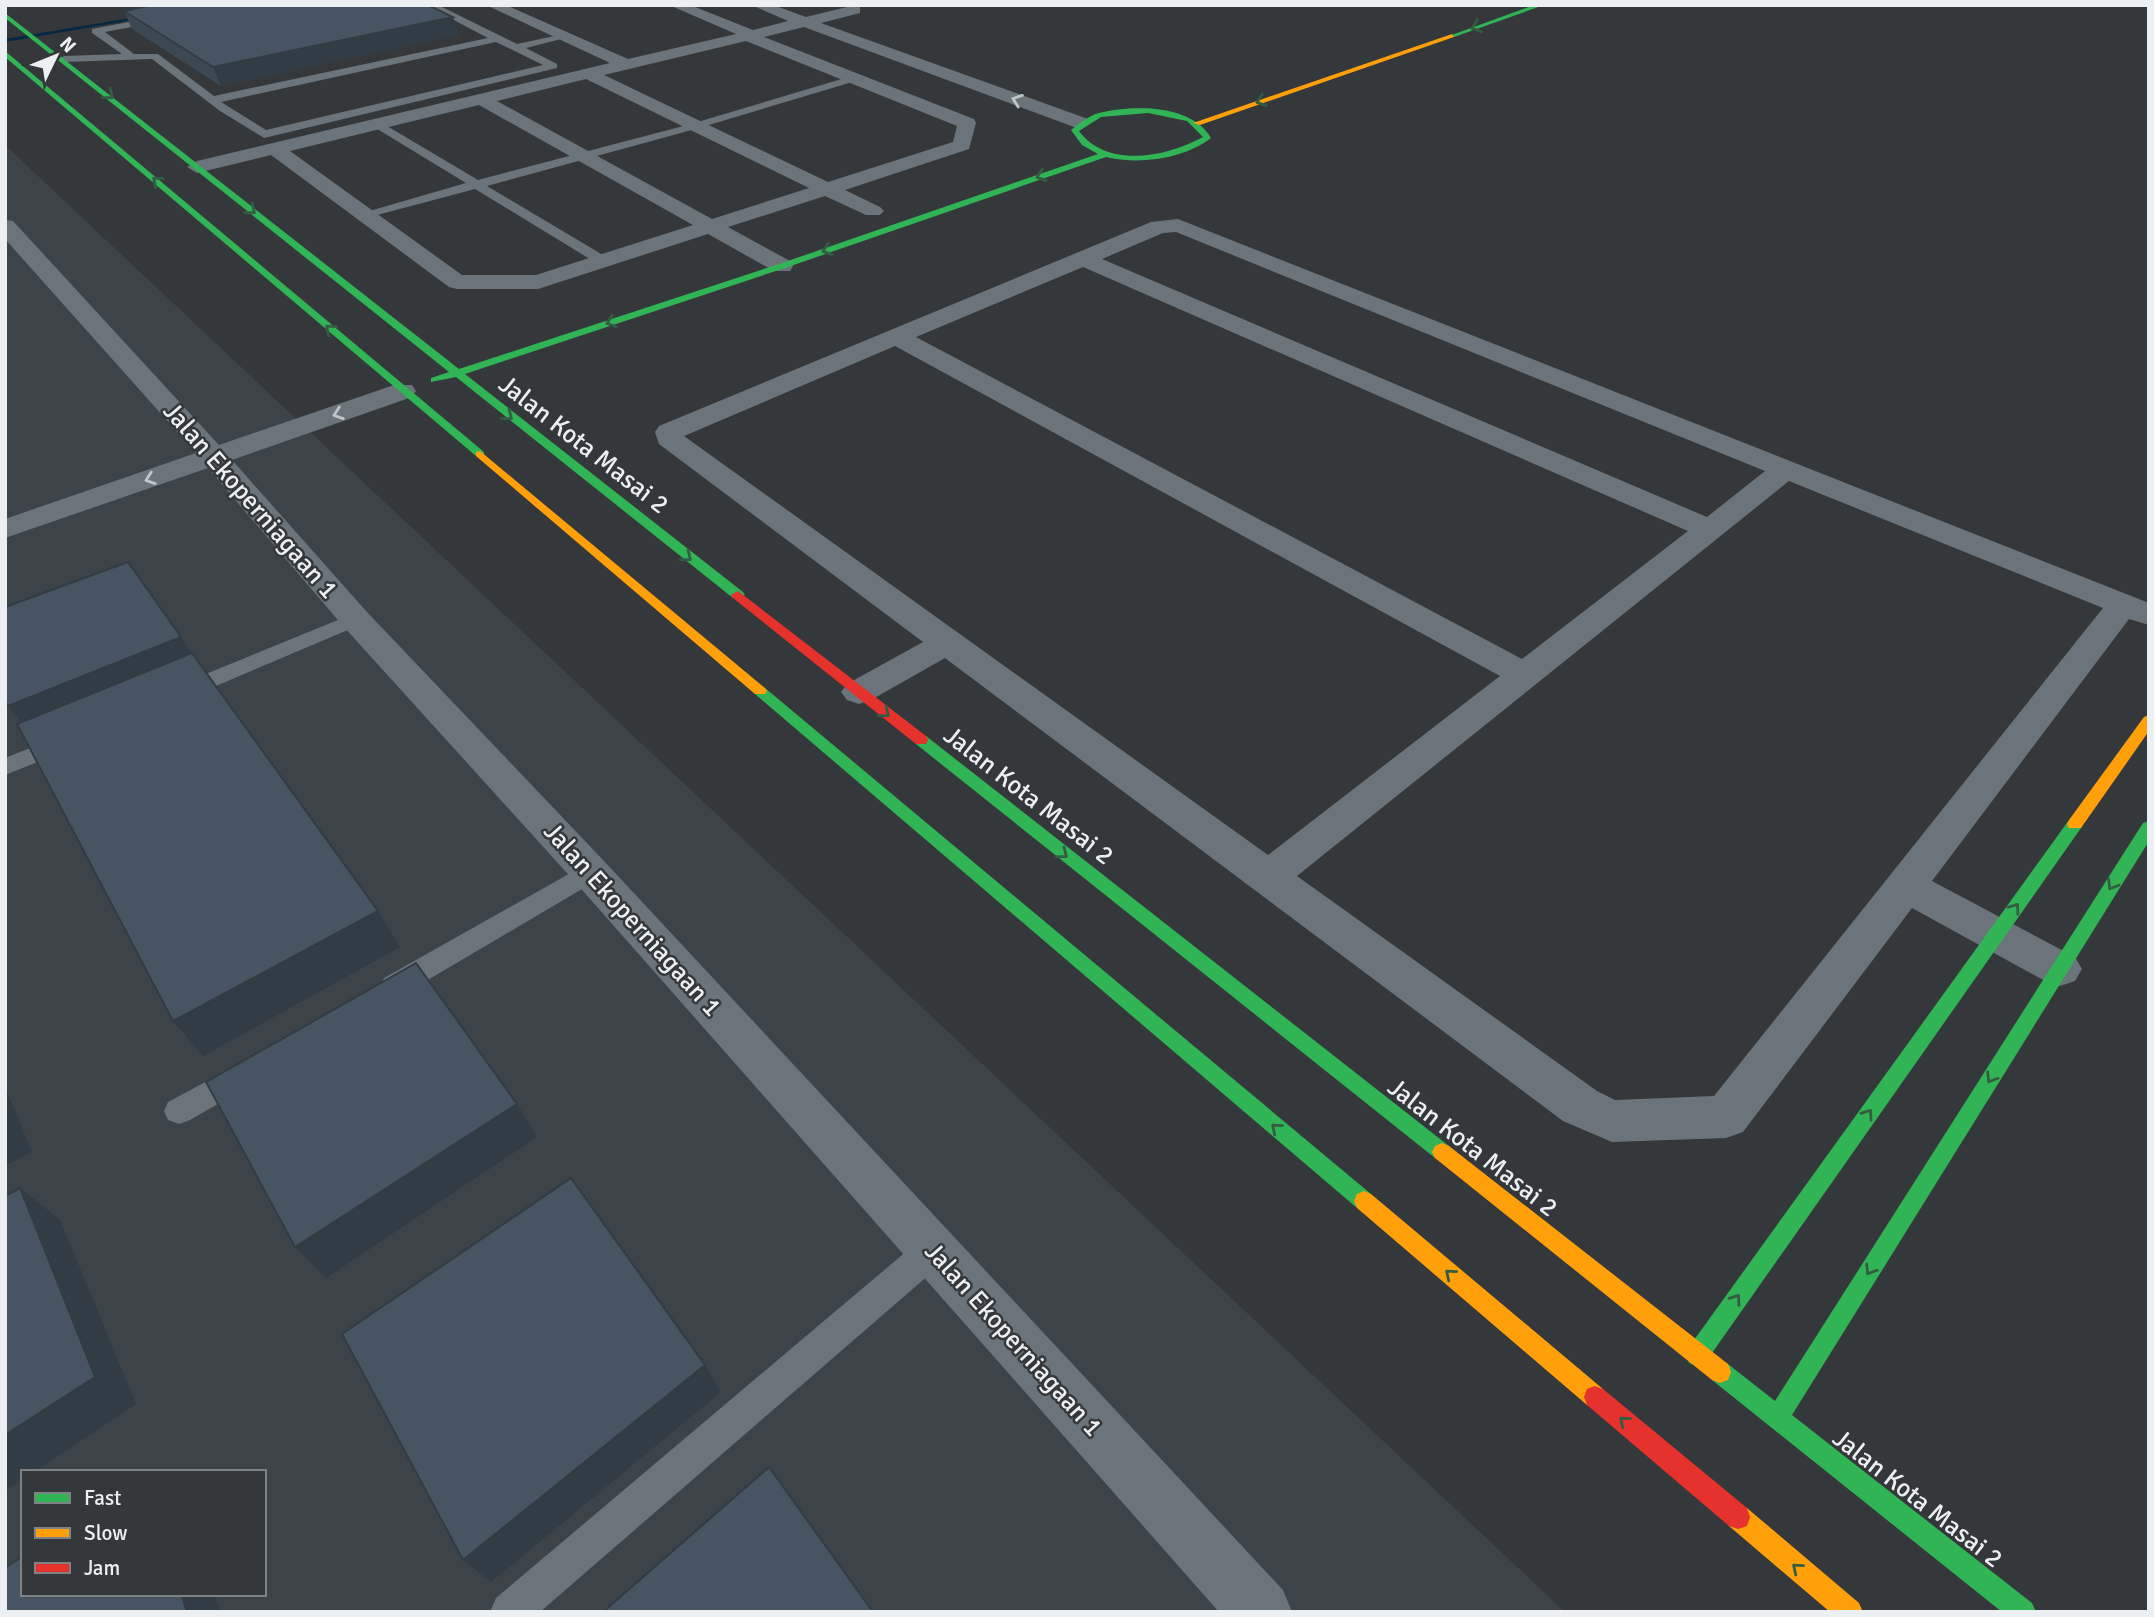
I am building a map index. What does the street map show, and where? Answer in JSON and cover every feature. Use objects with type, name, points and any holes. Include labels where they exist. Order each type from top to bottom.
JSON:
[{"type":"main road","points":[[1171,114],[1499,5]]},
{"type":"main road","points":[[1197,123],[1541,5]]},
{"type":"main road","name":"Jalan Kota Masai 2","points":[[5,15],[64,59],[197,167],[416,368],[1850,1612]]},
{"type":"main road","name":"Jalan Kota Masai 2","points":[[5,53],[382,373],[416,368],[455,373],[2023,1612]]},
{"type":"main road","points":[[1124,112],[1171,114],[1197,123],[1205,130],[1207,138],[1189,151],[1149,158],[1106,154],[1074,146],[1075,130],[1081,123],[1102,115],[1124,112]]},
{"type":"main road","points":[[382,373],[416,368],[455,373],[782,266],[1106,154]]},
{"type":"main road","points":[[848,219],[879,209]]},
{"type":"main road","points":[[728,258],[776,242]]},
{"type":"main road","points":[[416,368],[459,348]]},
{"type":"main road","points":[[1697,1354],[2149,720]]},
{"type":"main road","points":[[1777,1418],[2149,827]]},
{"type":"street","points":[[493,5],[627,65]]},
{"type":"street","points":[[275,149],[461,282],[533,284],[959,148],[968,126],[676,5]]},
{"type":"street","points":[[758,5],[1081,123]]},
{"type":"street","points":[[797,5],[1102,115]]},
{"type":"street","points":[[197,167],[855,10]]},
{"type":"street","points":[[589,74],[827,189],[879,209]]},
{"type":"street","points":[[483,100],[782,266]]},
{"type":"street","points":[[1168,225],[1188,228],[2136,610],[1905,886],[1726,1117],[1612,1121],[1580,1106],[669,438],[669,432],[678,426],[1083,259],[1159,227],[1168,225]]},
{"type":"street","name":"Jalan Ekoperniagaan 1","points":[[6,227],[205,446],[355,619],[590,872],[1261,1612]]},
{"type":"street","points":[[1083,259],[1710,529]]},
{"type":"street","points":[[895,336],[1525,675]]},
{"type":"street","points":[[31,492],[205,446],[416,368]]},
{"type":"street","points":[[5,528],[382,373]]},
{"type":"street","points":[[1268,877],[1786,469]]},
{"type":"street","points":[[859,692],[948,642]]},
{"type":"street","points":[[1905,886],[2060,969]]},
{"type":"lane","points":[[64,59],[154,56],[257,132],[267,134],[553,66],[430,5]]},
{"type":"lane","points":[[130,55],[96,32],[167,18]]},
{"type":"lane","points":[[518,47],[564,37]]},
{"type":"lane","points":[[213,100],[500,38]]},
{"type":"lane","points":[[366,214],[695,126],[855,78]]},
{"type":"lane","points":[[464,88],[483,100]]},
{"type":"lane","points":[[378,125],[603,261]]},
{"type":"lane","points":[[168,698],[355,619]]},
{"type":"lane","points":[[5,767],[80,735]]},
{"type":"lane","points":[[366,1002],[590,872]]},
{"type":"lane","points":[[179,1111],[260,1064]]},
{"type":"lane","points":[[510,1612],[933,1250]]},
{"type":"shaded area","points":[[5,145],[1565,1612],[5,1612]]},
{"type":"building","points":[[152,5],[428,5],[453,17],[213,67],[124,11]]},
{"type":"building","points":[[128,562],[181,637],[8,706],[5,701],[5,607]]},
{"type":"building","points":[[192,653],[378,911],[173,1021],[17,724]]},
{"type":"building","points":[[416,963],[517,1104],[295,1247],[206,1082]]},
{"type":"building","points":[[571,1178],[705,1365],[463,1560],[342,1334]]},
{"type":"building","points":[[20,1188],[95,1377],[5,1435],[5,1196]]},
{"type":"building","points":[[769,1467],[873,1612],[603,1612]]},
{"type":"building","points":[[21,1557],[21,1596],[182,1596],[187,1612],[5,1612],[5,1568]]},
{"type":"waterway","points":[[5,41],[142,17]]},
{"type":"traffic: fast","points":[[1452,36],[1541,5]]},
{"type":"traffic: fast","points":[[5,15],[738,595]]},
{"type":"traffic: fast","points":[[5,53],[480,454]]},
{"type":"traffic: fast","points":[[1148,111],[1190,120],[1197,124],[1207,138],[1193,146],[1157,156],[1116,157],[1099,152],[1084,143],[1075,130],[1099,115],[1148,111]]},
{"type":"traffic: fast","points":[[435,380],[782,266],[1106,154]]},
{"type":"traffic: fast","points":[[760,691],[1364,1201]]},
{"type":"traffic: fast","points":[[921,740],[1442,1152]]},
{"type":"traffic: fast","points":[[1697,1355],[2075,824]]},
{"type":"traffic: fast","points":[[1777,1418],[2149,827]]},
{"type":"traffic: fast","points":[[1720,1372],[2023,1612]]},
{"type":"traffic: slow","points":[[1197,123],[1452,36]]},
{"type":"traffic: slow","points":[[480,454],[760,691]]},
{"type":"traffic: slow","points":[[2075,824],[2149,720]]},
{"type":"traffic: slow","points":[[1442,1152],[1720,1372]]},
{"type":"traffic: slow","points":[[1364,1201],[1595,1397]]},
{"type":"traffic: slow","points":[[1738,1517],[1850,1612]]},
{"type":"traffic: jam","points":[[738,595],[921,740]]},
{"type":"traffic: jam","points":[[1595,1397],[1738,1517]]}]
